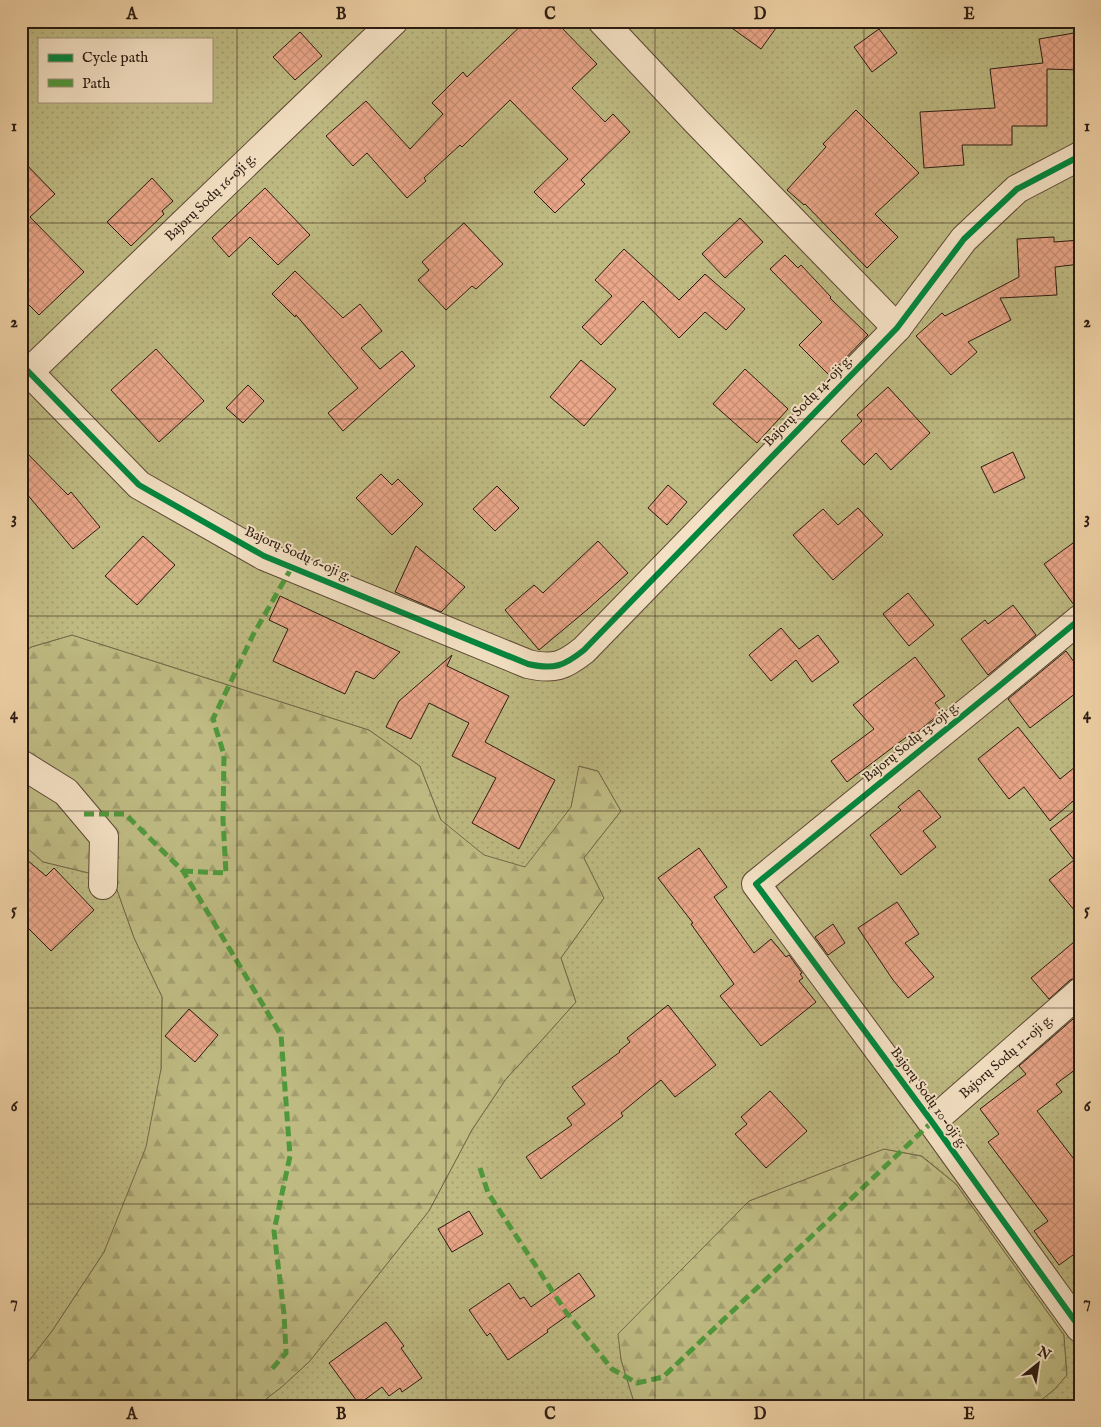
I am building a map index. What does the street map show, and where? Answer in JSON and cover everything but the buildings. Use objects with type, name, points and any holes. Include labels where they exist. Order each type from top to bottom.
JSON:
[{"type":"street","name":"Bajorų Sodų 16-oji g.","points":[[25,368],[394,21]]},
{"type":"street","points":[[602,21],[696,121],[897,328]]},
{"type":"street","name":"Bajorų Sodų 14-oji g.","points":[[555,667],[569,662],[584,650],[897,328],[964,239],[1017,189],[1080,156]]},
{"type":"street","name":"Bajorų Sodų 6-oji g.","points":[[25,368],[139,485],[264,556],[528,664],[541,667],[555,667]]},
{"type":"street","name":"Bajorų Sodų 13-oji g.","points":[[756,884],[1080,618]]},
{"type":"street","points":[[21,764],[66,792],[104,838],[103,885]]},
{"type":"street","name":"Bajorų Sodų 10-oji g.","points":[[756,884],[932,1122],[1080,1328]]},
{"type":"street","name":"Bajorų Sodų 11-oji g.","points":[[932,1122],[1080,992]]},
{"type":"green space","points":[[21,21],[1080,21],[1080,1406],[1034,1406],[1055,1389],[1067,1375],[1064,1335],[956,1184],[922,1156],[884,1149],[749,1201],[618,1334],[621,1360],[635,1406],[257,1406],[283,1386],[310,1361],[429,1211],[472,1130],[506,1079],[576,1002],[561,958],[604,898],[584,858],[621,811],[598,771],[579,766],[571,807],[525,867],[484,855],[441,820],[420,766],[369,730],[72,635],[31,647],[21,655]]},
{"type":"green space","points":[[72,635],[369,730],[420,766],[441,820],[571,807],[578,766],[598,771],[621,811],[584,858],[604,898],[561,958],[576,1002],[506,1079],[472,1130],[429,1211],[310,1361],[283,1386],[257,1406],[21,1406],[21,1371],[52,1331],[104,1252],[161,1069],[162,997],[134,938],[113,879],[43,862],[21,843],[21,655],[31,647]]},
{"type":"green space","points":[[21,843],[43,862],[113,879],[134,938],[162,997],[161,1069],[146,1147],[104,1252],[52,1331],[21,1371]]},
{"type":"green space","points":[[884,1149],[921,1156],[956,1184],[1064,1335],[1067,1375],[1055,1389],[1034,1406],[635,1406],[621,1360],[617,1334],[749,1201]]},
{"type":"marked path","points":[[183,871],[226,873],[223,820],[224,755],[213,719],[253,635],[292,567]]},
{"type":"marked path","points":[[84,814],[125,814],[183,871],[281,1035],[290,1156],[274,1231],[284,1314],[286,1353],[271,1370]]},
{"type":"marked path","points":[[480,1168],[488,1193],[566,1312],[612,1369],[637,1383],[663,1377],[932,1122]]},
{"type":"cycle path","points":[[21,364],[139,485],[264,556],[528,664],[545,667],[558,665],[570,660],[584,650],[897,328],[964,239],[1017,189],[1080,156]]},
{"type":"cycle path","points":[[1080,619],[756,884],[932,1122],[1080,1328]]}]
